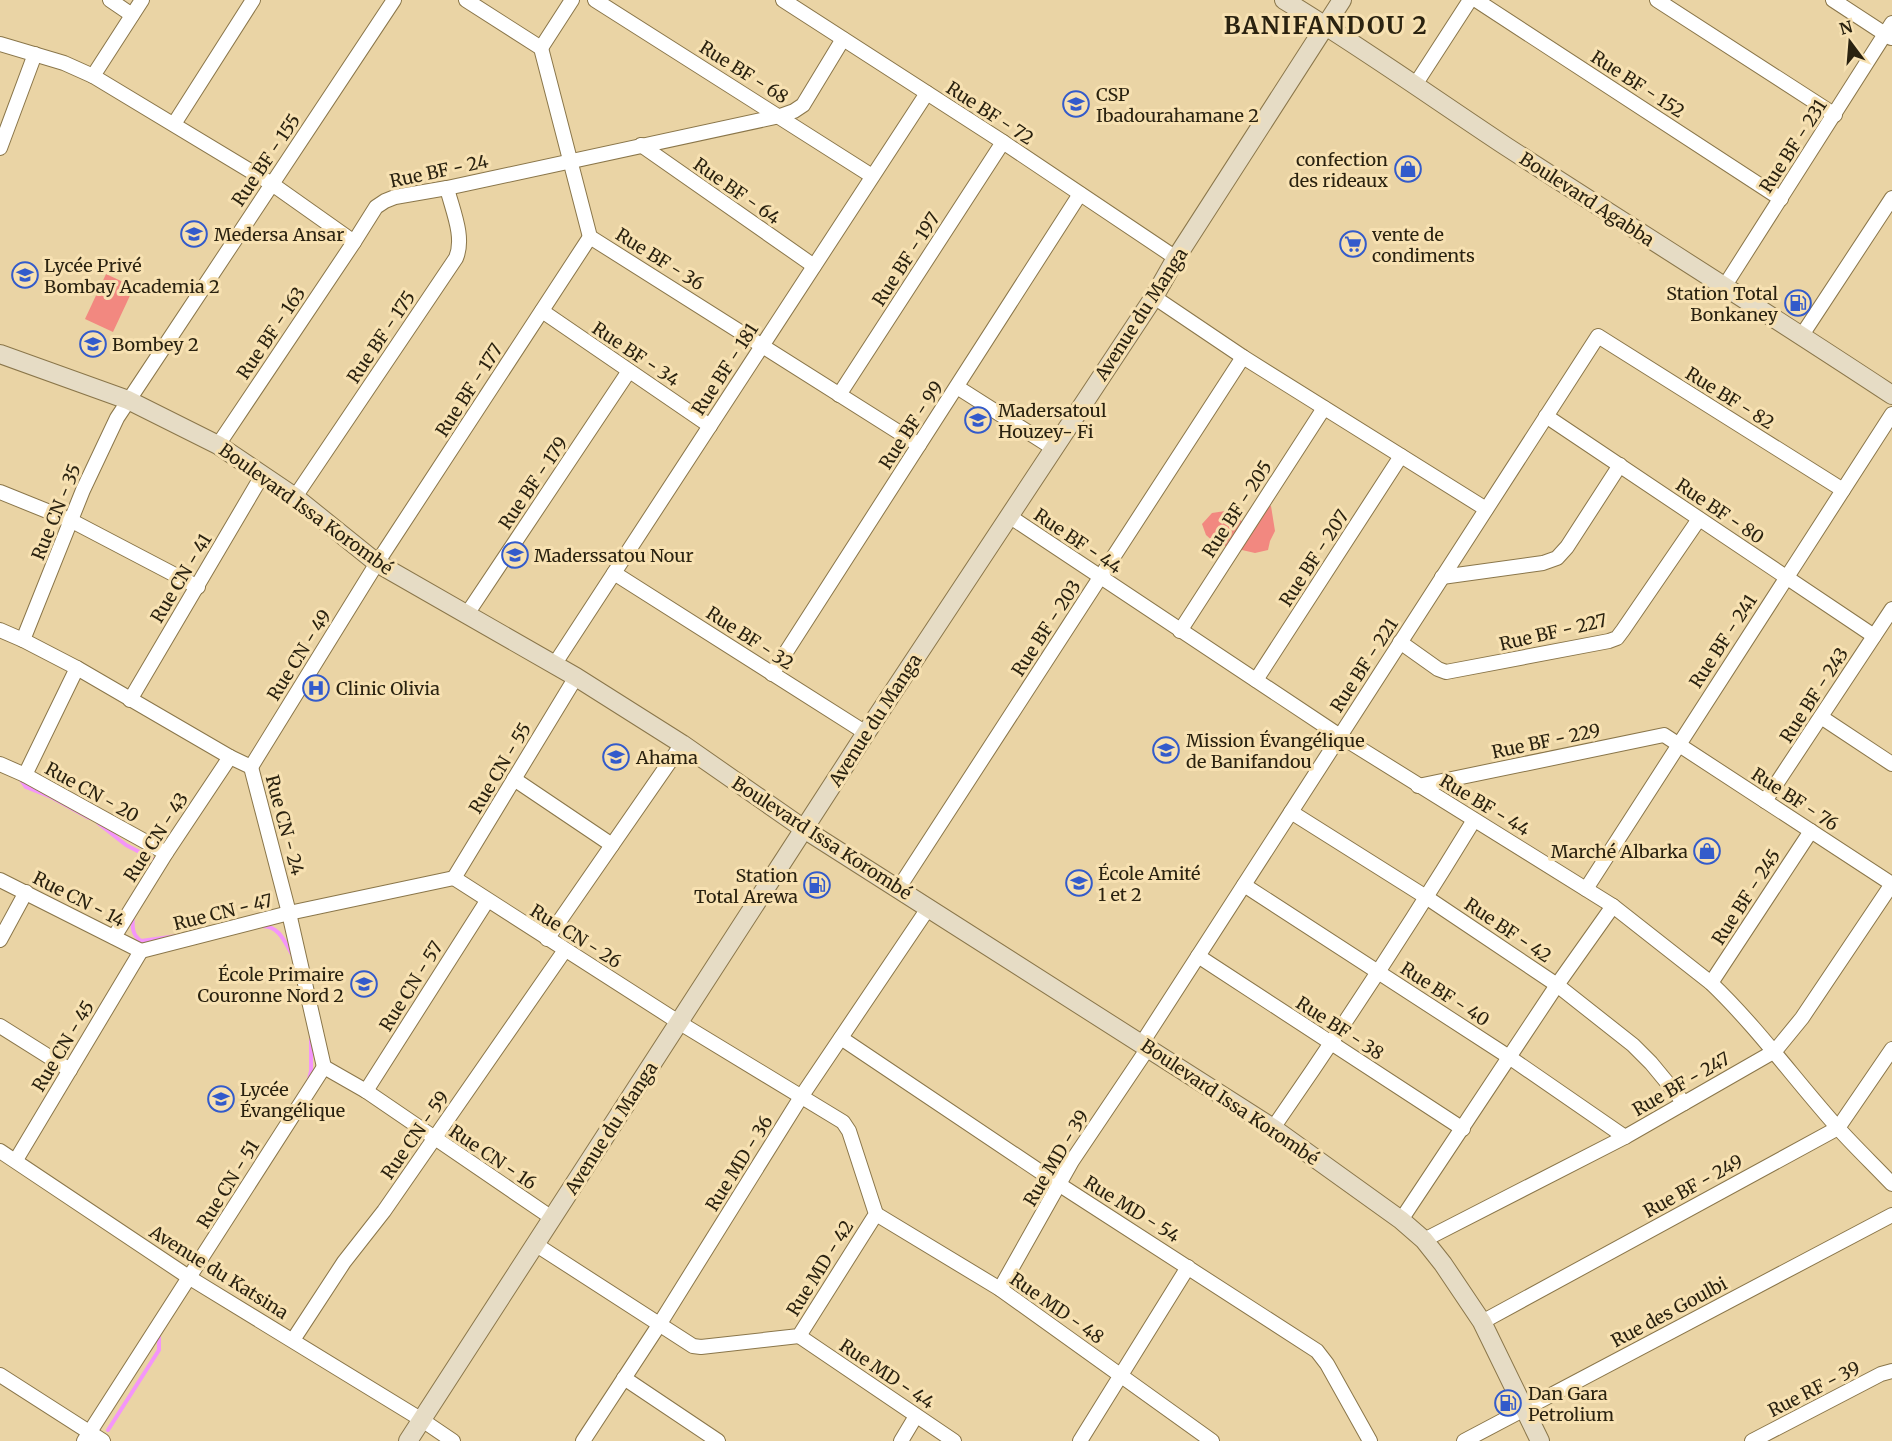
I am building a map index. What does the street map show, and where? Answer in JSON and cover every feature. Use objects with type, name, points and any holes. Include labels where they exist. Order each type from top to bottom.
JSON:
[{"type":"street","points":[[110,0],[132,15]]},
{"type":"street","points":[[93,76],[142,0]]},
{"type":"street","points":[[174,124],[253,0]]},
{"type":"street","name":"Rue BF - 155","points":[[128,400],[394,0]]},
{"type":"street","points":[[466,0],[541,48],[572,0]]},
{"type":"street","name":"Rue BF - 68","points":[[595,0],[872,176]]},
{"type":"street","name":"Rue BF - 72","points":[[783,0],[1003,142],[1176,258]]},
{"type":"street","points":[[803,12],[811,0]]},
{"type":"street","name":"Boulevard Agabba","points":[[1284,0],[1326,25],[1892,395]]},
{"type":"street","name":"Avenue du Manga","points":[[408,1441],[681,1023],[866,733],[1154,297],[1176,258],[1342,0]]},
{"type":"street","points":[[1415,85],[1470,0]]},
{"type":"street","name":"Rue BF - 152","points":[[1476,0],[1781,199]]},
{"type":"street","points":[[1657,0],[1835,115]]},
{"type":"street","points":[[1833,0],[1890,32]]},
{"type":"street","name":"Rue BF - 231","points":[[1724,287],[1890,32]]},
{"type":"street","name":"Rue BF - 24","points":[[354,242],[376,207],[395,197],[447,188],[780,116],[794,111],[803,105],[843,39]]},
{"type":"street","points":[[0,44],[64,63],[93,76],[272,184],[354,242]]},
{"type":"street","name":"Rue BF - 36","points":[[541,48],[590,237],[920,445]]},
{"type":"street","points":[[0,148],[35,54]]},
{"type":"street","name":"Rue BF - 181","points":[[554,665],[710,426],[760,345],[927,93]]},
{"type":"street","name":"Rue BF - 197","points":[[839,395],[1003,142]]},
{"type":"street","name":"Rue BF - 64","points":[[641,145],[814,266]]},
{"type":"street","name":"Rue BF - 175","points":[[295,497],[456,258],[460,249],[459,238],[447,188]]},
{"type":"street","name":"Rue BF - 99","points":[[772,674],[1080,194]]},
{"type":"street","points":[[1802,335],[1892,198]]},
{"type":"street","name":"Rue BF - 177","points":[[378,563],[590,237]]},
{"type":"street","name":"Rue BF - 163","points":[[218,445],[354,242]]},
{"type":"street","points":[[1154,297],[1243,357],[1486,509]]},
{"type":"street","name":"Rue BF - 34","points":[[542,311],[710,426]]},
{"type":"street","name":"Rue BF - 221","points":[[1145,1046],[1198,956],[1598,336]]},
{"type":"street","name":"Rue BF - 82","points":[[1598,336],[1843,490]]},
{"type":"street","name":"Rue BF - 203","points":[[898,889],[1243,357]]},
{"type":"street","name":"Boulevard Issa Korombé","points":[[2,360],[128,400],[218,445],[295,497],[378,563],[576,677],[682,744],[804,829],[1273,1128],[1401,1220],[1424,1240],[1482,1322],[1540,1441]]},
{"type":"street","name":"Rue BF - 179","points":[[467,615],[629,371]]},
{"type":"street","points":[[957,387],[1053,448]]},
{"type":"street","name":"Rue CN - 35","points":[[23,640],[106,436],[128,400]]},
{"type":"street","name":"Rue BF - 205","points":[[1180,631],[1324,408]]},
{"type":"street","name":"Rue BF - 241","points":[[1586,889],[1892,414]]},
{"type":"street","name":"Rue BF - 80","points":[[1546,416],[1874,636]]},
{"type":"street","name":"Rue BF - 207","points":[[1256,680],[1401,456]]},
{"type":"street","points":[[1442,577],[1543,563],[1557,558],[1567,547],[1620,465]]},
{"type":"street","name":"Rue CN - 41","points":[[130,700],[263,474]]},
{"type":"street","points":[[0,492],[72,521],[198,586]]},
{"type":"street","name":"Rue BF - 44","points":[[1009,516],[1340,736],[1612,906],[1711,983],[1775,1051],[1838,1128],[1892,1184]]},
{"type":"street","name":"Rue BF - 227","points":[[1400,642],[1438,669],[1446,672],[1617,638],[1700,519]]},
{"type":"street","name":"Rue CN - 49","points":[[251,767],[378,563]]},
{"type":"street","name":"Rue BF - 32","points":[[614,573],[866,733]]},
{"type":"street","name":"Rue BF - 243","points":[[1765,801],[1892,609]]},
{"type":"street","name":"Rue CN - 24","points":[[0,630],[77,668],[251,767],[289,913],[324,1067]]},
{"type":"street","points":[[25,775],[77,668]]},
{"type":"street","name":"Rue CN - 55","points":[[453,878],[576,677]]},
{"type":"street","points":[[1821,717],[1892,764]]},
{"type":"street","name":"Rue BF - 229","points":[[1418,786],[1664,735],[1678,744]]},
{"type":"street","points":[[547,939],[682,744]]},
{"type":"street","name":"Rue BF - 76","points":[[1678,744],[1892,884]]},
{"type":"street","name":"Rue CN - 43","points":[[114,937],[230,757]]},
{"type":"street","name":"Rue CN - 20","points":[[0,764],[25,775],[166,853]]},
{"type":"street","points":[[514,779],[612,845]]},
{"type":"street","name":"Rue BF - 42","points":[[1291,812],[1426,897],[1557,985],[1634,1045],[1684,1103]]},
{"type":"street","points":[[1273,1128],[1331,1044],[1474,820]]},
{"type":"street","name":"Rue BF - 245","points":[[1711,983],[1811,831]]},
{"type":"street","name":"Rue CN - 47","points":[[141,951],[289,913],[453,878]]},
{"type":"street","name":"Rue CN - 26","points":[[453,878],[681,1023]]},
{"type":"street","name":"Rue CN - 14","points":[[0,880],[141,951]]},
{"type":"street","name":"Rue BF - 247","points":[[1424,1240],[1625,1137],[1775,1051],[1802,1018],[1892,884]]},
{"type":"street","name":"Rue BF - 40","points":[[1244,885],[1509,1057],[1625,1137]]},
{"type":"street","points":[[0,940],[26,892]]},
{"type":"street","name":"Rue CN - 57","points":[[366,1091],[487,901]]},
{"type":"street","points":[[1401,1220],[1612,906]]},
{"type":"street","name":"Rue MD - 36","points":[[583,1441],[801,1097],[929,907]]},
{"type":"street","name":"Rue CN - 59","points":[[293,1340],[344,1262],[384,1211],[565,950]]},
{"type":"street","name":"Rue CN - 45","points":[[16,1160],[141,951]]},
{"type":"street","name":"Rue BF - 38","points":[[1198,956],[1463,1129]]},
{"type":"street","name":"Rue MD - 42","points":[[535,1244],[697,1347],[799,1336],[876,1214],[846,1126],[681,1023]]},
{"type":"street","points":[[0,1026],[70,1070]]},
{"type":"street","name":"Rue MD - 54","points":[[841,1038],[1060,1185],[1317,1351],[1327,1364],[1370,1441]]},
{"type":"street","name":"Rue MD - 39","points":[[1000,1289],[1076,1156],[1145,1046]]},
{"type":"street","name":"Rue BF - 249","points":[[1482,1322],[1838,1128],[1892,1049]]},
{"type":"street","name":"Rue CN - 16","points":[[324,1067],[366,1091],[552,1218]]},
{"type":"street","name":"Rue CN - 51","points":[[87,1437],[324,1067]]},
{"type":"street","name":"Avenue du Katsina","points":[[0,1151],[190,1278],[453,1441]]},
{"type":"street","name":"Rue MD - 48","points":[[876,1214],[1000,1289],[1212,1441]]},
{"type":"street","name":"Rue des Goulbi","points":[[1464,1441],[1892,1215]]},
{"type":"street","points":[[1080,1441],[1188,1267]]},
{"type":"street","name":"Rue MD - 44","points":[[799,1336],[954,1441]]},
{"type":"street","name":"Rue RF - 39","points":[[1752,1441],[1881,1374],[1892,1371]]},
{"type":"street","points":[[0,1375],[87,1437],[103,1441]]},
{"type":"street","points":[[624,1378],[718,1441]]},
{"type":"street","points":[[901,1441],[916,1416]]},
{"type":"shaded area","points":[[106,274],[134,287],[113,332],[85,319]]},
{"type":"shaded area","points":[[1271,506],[1275,531],[1268,550],[1255,553],[1216,544],[1206,535],[1202,524],[1212,513],[1232,510],[1234,516],[1249,530],[1260,521],[1258,509]]},
{"type":"waterway","points":[[19,777],[26,787],[51,797],[89,818]]},
{"type":"waterway","points":[[98,823],[126,845],[153,859],[155,863]]},
{"type":"waterway","points":[[133,917],[134,933],[141,941],[177,936]]},
{"type":"waterway","points":[[262,926],[278,932],[293,956]]},
{"type":"waterway","points":[[308,1083],[311,1071],[311,1037]]},
{"type":"waterway","points":[[108,1430],[159,1350],[159,1334]]},
{"type":"place","name":"CSP Ibadourahamane 2","points":[[1076,104]]},
{"type":"place","name":"confection des rideaux","points":[[1408,169]]},
{"type":"place","name":"Medersa Ansar","points":[[194,234]]},
{"type":"place","name":"vente de condiments","points":[[1353,244]]},
{"type":"place","name":"Lycée Privé Bombay Academia 2","points":[[25,275]]},
{"type":"place","name":"Station Total Bonkaney","points":[[1798,303]]},
{"type":"place","name":"Bombey 2","points":[[93,344]]},
{"type":"place","name":"Madersatoul Houzey- Fi","points":[[978,420]]},
{"type":"place","name":"Maderssatou Nour","points":[[515,555]]},
{"type":"place","name":"Clinic Olivia","points":[[316,688]]},
{"type":"place","name":"Mission Évangélique de Banifandou","points":[[1166,750]]},
{"type":"place","name":"Ahama","points":[[616,757]]},
{"type":"place","name":"Marché Albarka","points":[[1707,851]]},
{"type":"place","name":"École Amité 1 et 2","points":[[1079,883]]},
{"type":"place","name":"Station Total Arewa","points":[[817,885]]},
{"type":"place","name":"École Primaire Couronne Nord 2","points":[[364,984]]},
{"type":"place","name":"Lycée Évangélique","points":[[221,1099]]},
{"type":"place","name":"Dan Gara Petrolium","points":[[1508,1403]]},
{"type":"district","name":"BANIFANDOU 2","points":[[1326,25]]}]
